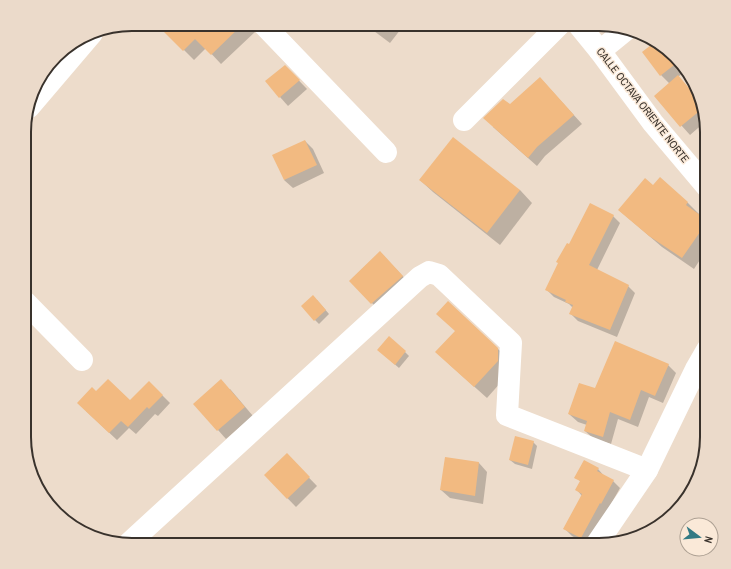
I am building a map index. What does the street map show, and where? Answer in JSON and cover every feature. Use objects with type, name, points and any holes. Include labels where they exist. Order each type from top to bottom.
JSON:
[{"type":"street","points":[[270,31],[386,152]]},
{"type":"street","points":[[464,120],[553,31]]},
{"type":"street","name":"CALLE OCTAVA ORIENTE NORTE","points":[[584,31],[600,50],[653,122],[700,179]]},
{"type":"street","points":[[600,50],[621,34]]},
{"type":"street","points":[[37,97],[82,45]]},
{"type":"street","points":[[135,538],[420,277],[430,272],[439,275],[511,343],[507,415],[647,470]]},
{"type":"street","points":[[31,308],[82,360]]},
{"type":"street","points":[[601,538],[647,470],[700,362]]},
{"type":"building","points":[[163,31],[236,31],[211,55],[195,39],[183,51]]},
{"type":"building","points":[[650,46],[665,56],[674,65],[660,76],[642,52]]},
{"type":"building","points":[[285,65],[300,80],[279,98],[265,81]]},
{"type":"building","points":[[678,75],[689,88],[697,106],[698,112],[680,127],[654,96]]},
{"type":"building","points":[[540,77],[574,115],[537,147],[528,158],[483,118],[503,99],[510,104]]},
{"type":"building","points":[[453,137],[520,190],[487,233],[419,180]]},
{"type":"building","points":[[305,140],[317,165],[284,180],[272,155]]},
{"type":"building","points":[[660,177],[688,202],[686,205],[700,215],[700,232],[682,258],[649,236],[618,210],[645,178],[653,185]]},
{"type":"building","points":[[590,203],[614,215],[589,265],[629,285],[610,330],[569,314],[573,305],[545,290],[558,263],[556,262],[567,243],[569,244]]},
{"type":"building","points":[[380,251],[403,276],[371,304],[349,281]]},
{"type":"building","points":[[313,295],[326,310],[314,321],[301,306]]},
{"type":"building","points":[[448,301],[498,348],[498,361],[474,387],[435,352],[455,331],[436,314]]},
{"type":"building","points":[[389,336],[406,351],[395,365],[377,350]]},
{"type":"building","points":[[615,341],[669,364],[655,396],[641,390],[630,420],[610,412],[603,437],[584,431],[587,421],[568,414],[579,383],[595,388]]},
{"type":"building","points":[[108,379],[130,400],[149,381],[163,395],[149,409],[147,407],[128,427],[121,421],[109,433],[77,403],[92,387],[96,391]]},
{"type":"building","points":[[221,379],[245,407],[217,431],[193,404]]},
{"type":"building","points":[[515,436],[534,441],[528,465],[509,460]]},
{"type":"building","points":[[287,453],[310,477],[287,499],[264,475]]},
{"type":"building","points":[[445,457],[479,462],[475,496],[440,490]]},
{"type":"building","points":[[584,460],[599,468],[597,471],[614,480],[581,538],[563,529],[582,494],[575,490],[580,481],[574,478]]}]
